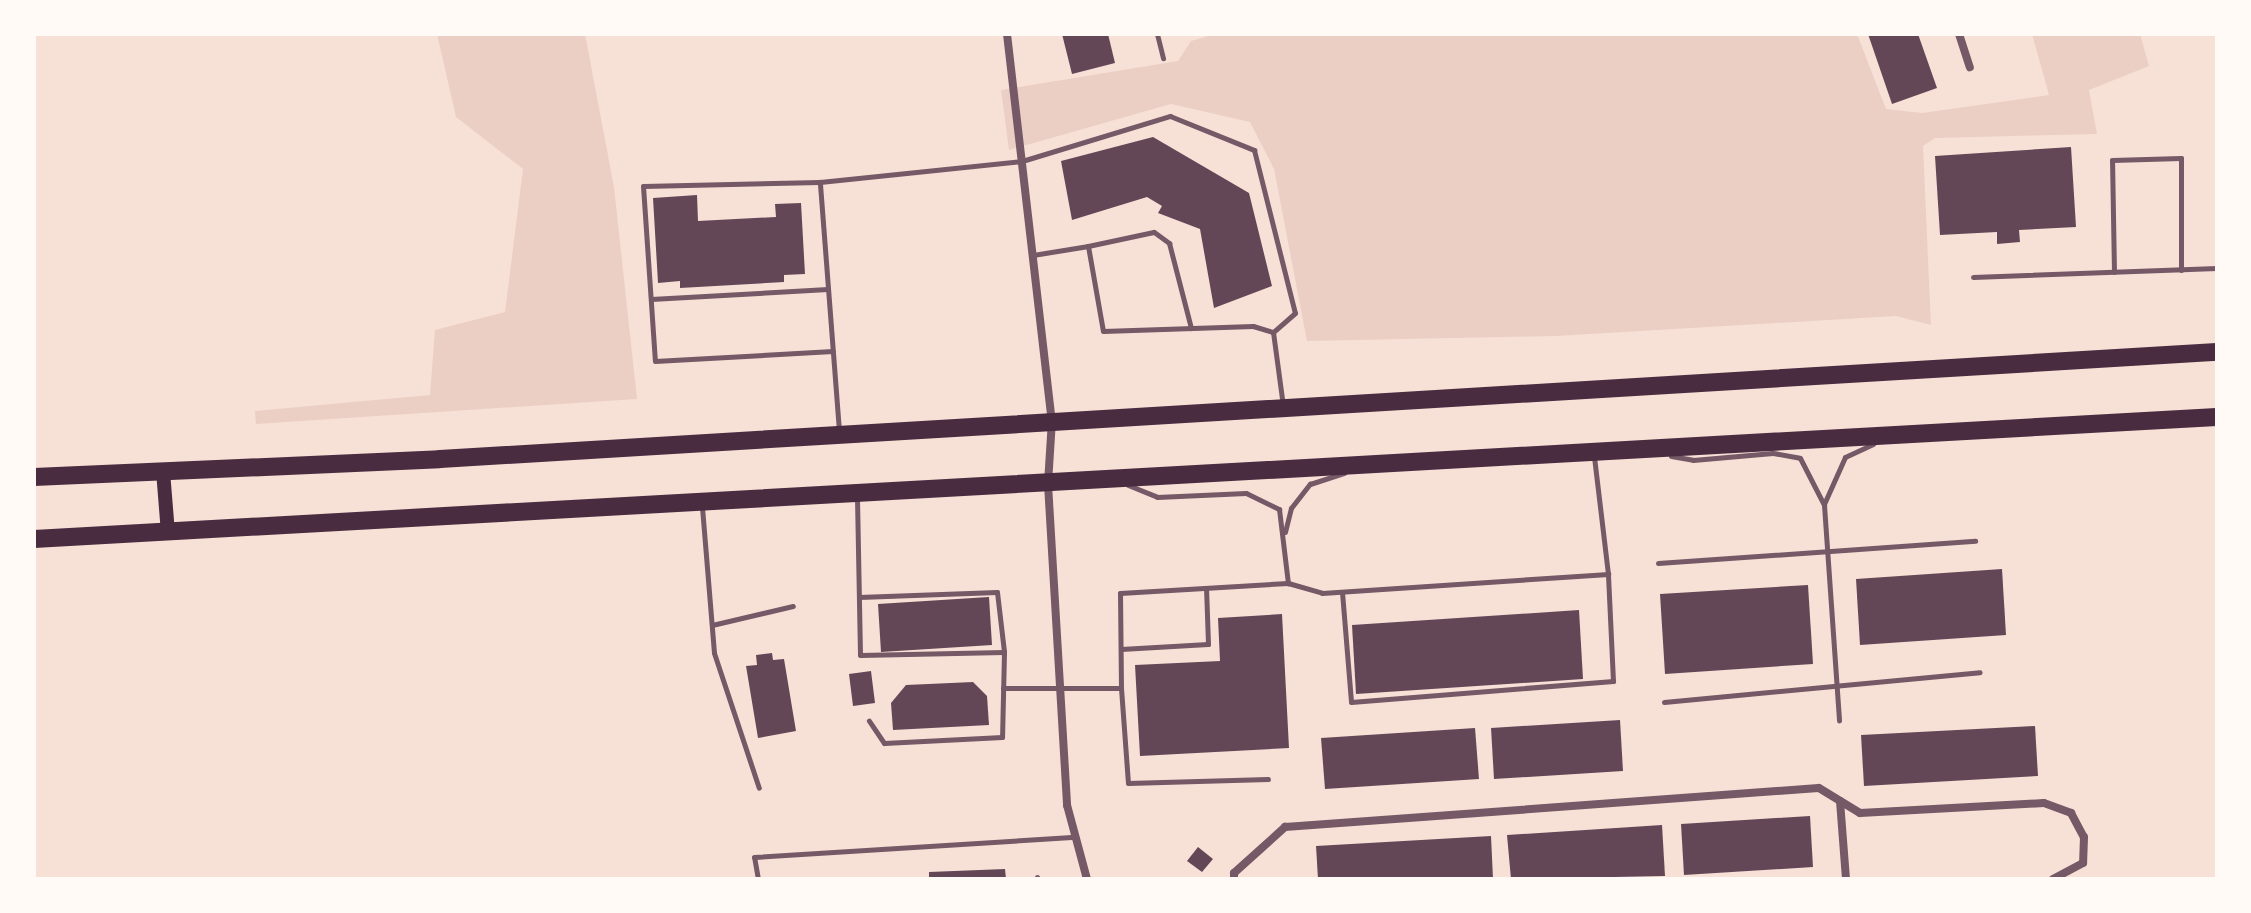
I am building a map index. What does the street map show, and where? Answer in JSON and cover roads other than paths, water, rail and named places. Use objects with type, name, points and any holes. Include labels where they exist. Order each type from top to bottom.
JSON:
[{"type":"highway","points":[[34,477],[1283,408],[2217,352]]},
{"type":"highway","points":[[34,539],[2217,417]]},
{"type":"main road","points":[[163,471],[168,533]]},
{"type":"street","points":[[1007,34],[1052,420],[1048,484],[1067,805],[1087,879]]},
{"type":"street","points":[[1959,34],[1970,67]]},
{"type":"street","points":[[1234,879],[1234,873],[1285,827],[1819,788],[1860,813],[2044,803],[2071,813],[2084,837],[2083,863],[2053,879]]},
{"type":"street","points":[[1840,801],[1846,879]]},
{"type":"lane","points":[[1157,34],[1163,58]]},
{"type":"lane","points":[[833,351],[655,361],[643,186],[820,182],[1022,161],[1170,116],[1254,150],[1295,313],[1273,332]]},
{"type":"lane","points":[[2114,272],[2112,160],[2181,158],[2181,270]]},
{"type":"lane","points":[[820,182],[839,432]]},
{"type":"lane","points":[[1033,255],[1154,232],[1169,243],[1191,328]]},
{"type":"lane","points":[[1088,246],[1103,331],[1253,326],[1273,332]]},
{"type":"lane","points":[[1973,277],[2217,268]]},
{"type":"lane","points":[[651,299],[828,289]]},
{"type":"lane","points":[[1273,332],[1283,408]]},
{"type":"lane","points":[[1824,505],[1845,457],[1908,433]]},
{"type":"lane","points":[[1641,450],[1693,460],[1773,453],[1800,458],[1824,505],[1839,720]]},
{"type":"lane","points":[[1342,592],[1351,702],[1613,681],[1608,574],[1593,453]]},
{"type":"lane","points":[[1285,533],[1291,508],[1310,484],[1364,466]]},
{"type":"lane","points":[[1116,480],[1157,497],[1246,493],[1279,509],[1285,533],[1288,583]]},
{"type":"lane","points":[[856,493],[860,655],[1004,652]]},
{"type":"lane","points":[[701,502],[714,653],[759,788]]},
{"type":"lane","points":[[1658,563],[1975,541]]},
{"type":"lane","points":[[1268,779],[1128,783],[1121,688],[1120,593],[1288,583],[1322,593],[1608,574]]},
{"type":"lane","points":[[1121,649],[1208,644],[1206,588]]},
{"type":"lane","points":[[859,597],[997,592],[1004,652],[1002,737],[884,743],[869,721]]},
{"type":"lane","points":[[712,625],[793,606]]},
{"type":"lane","points":[[1664,702],[1836,689],[1980,672]]},
{"type":"lane","points":[[1003,688],[1121,688]]},
{"type":"lane","points":[[758,879],[754,857],[1075,837]]}]
